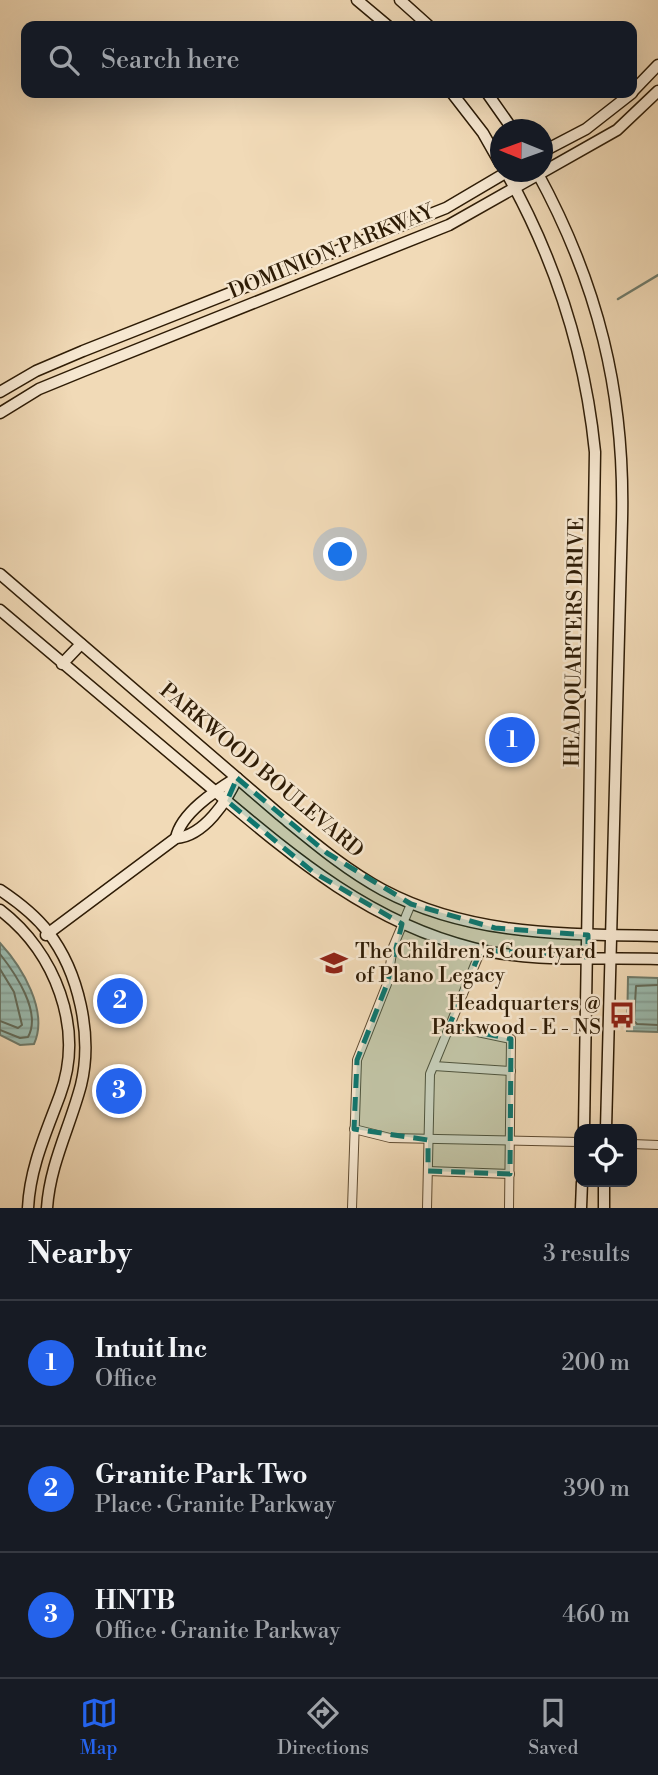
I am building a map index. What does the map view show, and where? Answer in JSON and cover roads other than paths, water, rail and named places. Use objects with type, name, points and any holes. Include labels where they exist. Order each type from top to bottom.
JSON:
[{"type":"main road","points":[[357,0],[382,21]]},
{"type":"main road","points":[[400,0],[423,21]]},
{"type":"main road","points":[[637,88],[658,65]]},
{"type":"main road","name":"DOMINION PARKWAY","points":[[553,165],[617,130],[658,91]]},
{"type":"main road","points":[[456,98],[490,145]]},
{"type":"main road","points":[[491,98],[505,119]]},
{"type":"main road","points":[[553,146],[586,129],[626,98]]},
{"type":"main road","name":"DOMINION PARKWAY","points":[[0,392],[36,371],[83,351],[446,208],[490,182]]},
{"type":"main road","name":"HEADQUARTERS DRIVE","points":[[512,182],[559,287],[580,356],[592,428],[596,500],[584,1124]]},
{"type":"main road","name":"DOMINION PARKWAY","points":[[4,410],[39,389],[449,225],[524,182]]},
{"type":"main road","name":"HEADQUARTERS DRIVE","points":[[542,182],[591,290],[614,378],[621,434],[623,496],[606,1124]]},
{"type":"main road","points":[[334,254],[340,270]]},
{"type":"main road","points":[[0,392],[4,410]]},
{"type":"main road","name":"PARKWOOD BOULEVARD","points":[[0,574],[327,853],[372,883],[411,904],[460,921],[495,928],[588,935],[658,936]]},
{"type":"main road","name":"PARKWOOD BOULEVARD","points":[[0,610],[227,801],[321,878],[354,900],[402,924],[481,950],[658,959]]},
{"type":"main road","points":[[62,663],[81,643]]},
{"type":"main road","points":[[176,838],[178,827],[215,791],[237,778]]},
{"type":"main road","points":[[35,943],[176,838],[187,838],[227,801],[237,778]]},
{"type":"main road","points":[[0,890],[22,905],[49,933],[77,992],[84,1029],[84,1066],[77,1099],[50,1179],[47,1208]]},
{"type":"main road","points":[[0,909],[35,943],[63,998],[69,1030],[68,1064],[32,1176],[28,1208]]},
{"type":"main road","points":[[68,1064],[84,1066]]},
{"type":"main road","points":[[32,1176],[50,1179]]},
{"type":"main road","points":[[582,1187],[582,1208]]},
{"type":"main road","points":[[604,1187],[604,1208]]},
{"type":"street","points":[[352,1208],[356,1060],[387,984],[393,947],[411,904]]},
{"type":"street","points":[[427,1208],[429,1090],[434,1066],[481,950]]},
{"type":"street","points":[[449,1026],[512,1039],[509,1208]]},
{"type":"street","points":[[434,1066],[511,1071]]},
{"type":"street","points":[[354,1129],[390,1138],[574,1142]]},
{"type":"street","points":[[637,1144],[658,1144]]},
{"type":"street","points":[[428,1171],[510,1174]]},
{"type":"water","points":[[0,943],[17,964],[36,1004],[38,1031],[34,1044],[20,1045],[0,1035]]},
{"type":"water","points":[[628,977],[658,978],[658,1032],[627,1031]]},
{"type":"waterway","points":[[618,299],[658,275]]},
{"type":"place","name":"Intuit Inc","points":[[512,740]]},
{"type":"place","name":"The Children's Courtyard of Plano Legacy","points":[[334,963]]},
{"type":"place","name":"Granite Park Two","points":[[120,1001]]},
{"type":"place","name":"Headquarters @ Parkwood - E - NS","points":[[622,1015]]},
{"type":"place","name":"HNTB","points":[[119,1091]]}]
